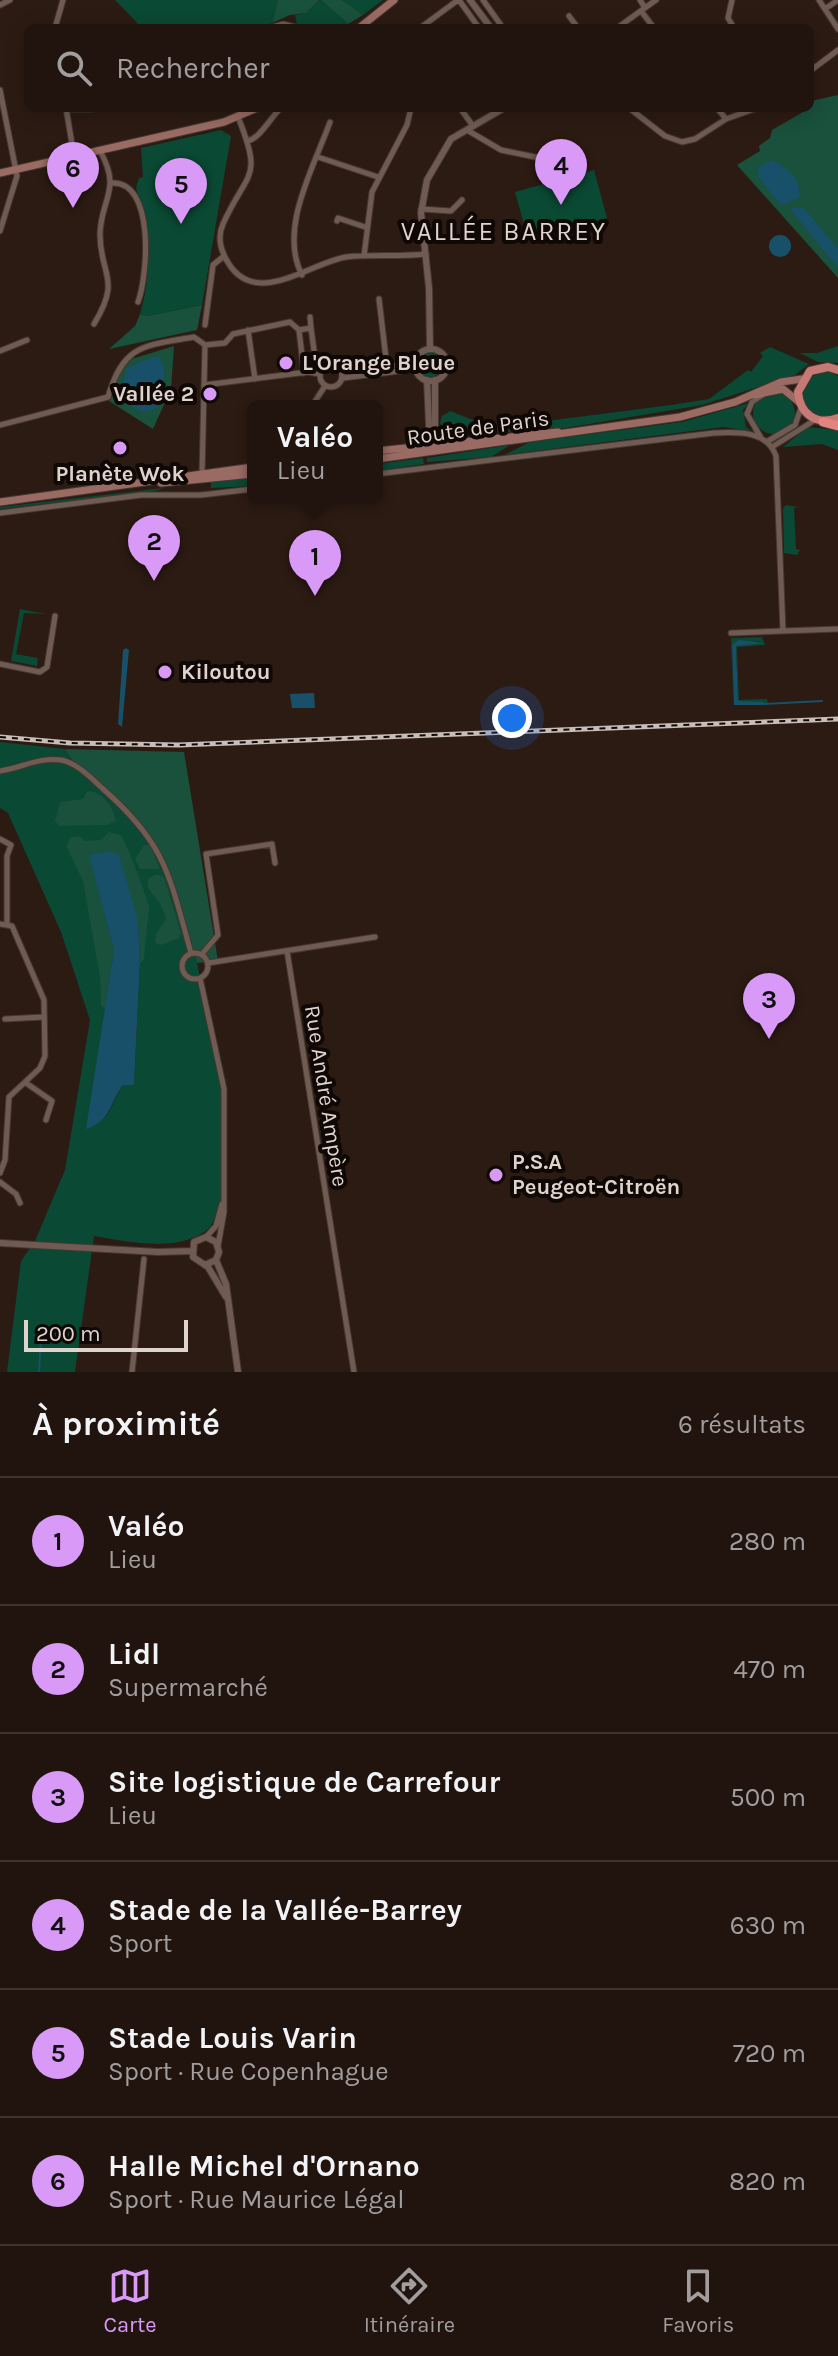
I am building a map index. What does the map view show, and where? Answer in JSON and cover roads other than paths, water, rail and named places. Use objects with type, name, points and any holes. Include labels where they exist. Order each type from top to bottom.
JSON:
[{"type":"highway","points":[[820,421],[838,426]]},
{"type":"main road","points":[[362,24],[394,0]]},
{"type":"main road","points":[[0,173],[249,112]]},
{"type":"main road","points":[[838,370],[819,367],[802,379],[800,405],[820,421],[838,418]]},
{"type":"main road","name":"Route de Paris","points":[[383,451],[433,448],[691,414],[752,395],[781,382],[802,379]]},
{"type":"main road","name":"Route de Paris","points":[[752,395],[783,389],[800,405]]},
{"type":"main road","name":"Route de Paris","points":[[383,458],[433,448]]},
{"type":"main road","points":[[0,502],[247,468]]},
{"type":"main road","points":[[159,482],[247,475]]},
{"type":"street","points":[[0,5],[10,0]]},
{"type":"street","points":[[56,24],[63,0]]},
{"type":"street","points":[[425,24],[458,0],[476,24]]},
{"type":"street","points":[[470,0],[488,24]]},
{"type":"street","points":[[483,0],[500,24]]},
{"type":"street","points":[[640,0],[652,24]]},
{"type":"street","points":[[622,24],[656,0]]},
{"type":"street","points":[[732,0],[728,18],[732,24]]},
{"type":"street","points":[[819,0],[838,29]]},
{"type":"street","points":[[825,9],[838,0]]},
{"type":"street","points":[[569,16],[575,24]]},
{"type":"street","points":[[814,68],[838,50]]},
{"type":"street","points":[[0,90],[16,169],[0,231]]},
{"type":"street","points":[[67,112],[74,156]]},
{"type":"street","points":[[248,141],[257,137],[277,112]]},
{"type":"street","points":[[364,256],[365,227],[378,177],[403,134],[410,112]]},
{"type":"street","points":[[462,112],[470,127],[501,150],[540,158]]},
{"type":"street","points":[[430,349],[421,209],[434,164],[446,144],[497,112]]},
{"type":"street","points":[[634,112],[678,142],[700,137],[726,119],[746,112]]},
{"type":"street","points":[[720,112],[726,119]]},
{"type":"street","points":[[238,117],[248,141],[252,166],[243,191],[222,227],[224,256],[240,275],[259,282],[280,282],[329,261],[364,256],[426,254]]},
{"type":"street","points":[[302,275],[295,255],[295,225],[330,122]]},
{"type":"street","points":[[94,324],[107,296],[109,275],[100,234],[112,183],[99,150]]},
{"type":"street","points":[[318,157],[378,177]]},
{"type":"street","points":[[112,183],[123,183],[131,189],[139,206],[146,265],[138,302]]},
{"type":"street","points":[[421,209],[451,211],[462,200]]},
{"type":"street","points":[[337,221],[338,218],[365,227]]},
{"type":"street","points":[[205,325],[213,265],[224,256]]},
{"type":"street","points":[[379,299],[387,367]]},
{"type":"street","points":[[310,317],[315,358]]},
{"type":"street","points":[[205,345],[225,343],[233,334],[286,321],[299,330],[311,328]]},
{"type":"street","points":[[248,330],[255,379]]},
{"type":"street","points":[[299,330],[304,373]]},
{"type":"street","points":[[0,425],[108,397],[120,363],[130,353],[190,337],[200,338],[205,345],[203,474],[196,481]]},
{"type":"street","points":[[0,351],[27,340]]},
{"type":"street","points":[[416,366],[421,353],[430,349],[439,351],[446,361],[445,372],[435,380],[427,380]]},
{"type":"street","points":[[204,385],[304,373],[320,374],[330,365],[342,375],[416,366]]},
{"type":"street","points":[[342,375],[387,367],[416,366]]},
{"type":"street","points":[[416,366],[427,380],[433,448]]},
{"type":"street","points":[[320,374],[325,386]]},
{"type":"street","points":[[325,386],[337,386],[342,375]]},
{"type":"street","points":[[433,448],[435,380]]},
{"type":"street","points":[[316,400],[325,386]]},
{"type":"street","points":[[764,394],[752,402],[747,414],[761,437],[770,444],[776,460],[783,631]]},
{"type":"street","points":[[770,444],[795,425],[800,405]]},
{"type":"street","points":[[770,444],[820,421]]},
{"type":"street","points":[[383,473],[714,433],[761,437]]},
{"type":"street","points":[[0,513],[141,495],[201,495],[247,490]]},
{"type":"street","points":[[0,664],[40,672],[47,667],[55,616]]},
{"type":"street","points":[[731,633],[838,629]]},
{"type":"street","points":[[0,771],[41,761],[69,762],[134,816],[152,839],[167,869],[191,953]]},
{"type":"street","points":[[0,839],[11,845],[7,856],[7,922],[40,988],[45,1056],[26,1083],[9,1097],[5,1160],[0,1173]]},
{"type":"street","points":[[202,954],[218,935],[206,854],[272,844],[275,863]]},
{"type":"street","points":[[0,924],[7,922]]},
{"type":"street","points":[[208,963],[375,937]]},
{"type":"street","name":"Rue André Ampère","points":[[287,951],[354,1372]]},
{"type":"street","points":[[191,953],[202,954]]},
{"type":"street","points":[[191,953],[183,961],[184,972],[193,978],[200,978],[207,972],[208,963],[202,954]]},
{"type":"street","points":[[200,978],[224,1089],[223,1224],[216,1260],[225,1280],[238,1372]]},
{"type":"street","points":[[5,1019],[44,1017]]},
{"type":"street","points":[[26,1083],[52,1101],[46,1120]]},
{"type":"street","points":[[0,1095],[9,1097]]},
{"type":"street","points":[[0,1182],[16,1194],[20,1203]]},
{"type":"street","points":[[191,1251],[197,1240],[206,1237],[216,1226],[223,1199]]},
{"type":"street","points":[[206,1237],[218,1246]]},
{"type":"street","points":[[0,1243],[191,1251]]},
{"type":"street","points":[[191,1251],[196,1261],[205,1265],[226,1297]]},
{"type":"street","points":[[132,1372],[144,1259]]},
{"type":"street","points":[[205,1265],[216,1260]]},
{"type":"water","points":[[771,160],[783,166],[796,179],[799,198],[781,205],[759,178],[758,168]]},
{"type":"water","points":[[804,208],[838,249],[838,268],[790,209]]},
{"type":"water","points":[[780,235],[788,238],[791,246],[788,254],[780,257],[772,254],[769,246],[772,238]]},
{"type":"water","points":[[159,357],[162,363],[163,388],[157,408],[141,412],[122,401],[120,392],[127,368]]},
{"type":"water","points":[[739,640],[763,643],[736,646],[738,701],[764,702],[763,705],[734,705],[732,645]]},
{"type":"water","points":[[123,650],[129,650],[122,727],[118,724]]},
{"type":"water","points":[[314,693],[315,708],[292,708],[290,694]]},
{"type":"water","points":[[108,851],[119,855],[138,920],[140,963],[134,1085],[123,1085],[101,1121],[86,1129],[114,950],[89,855]]},
{"type":"waterway","points":[[764,704],[822,701]]},
{"type":"waterway","points":[[39,1372],[41,1337]]},
{"type":"railway","points":[[0,737],[70,743],[179,745],[838,719]]},
{"type":"place","name":"Stade de la Vallée-Barrey","points":[[561,205]]},
{"type":"place","name":"Halle Michel d'Ornano","points":[[73,208]]},
{"type":"place","name":"Stade Louis Varin","points":[[181,224]]},
{"type":"place","name":"L'Orange Bleue","points":[[286,363]]},
{"type":"place","name":"Vallée 2","points":[[210,394]]},
{"type":"place","name":"Planète Wok","points":[[120,448]]},
{"type":"place","name":"Lidl","points":[[154,581]]},
{"type":"place","name":"Valéo","points":[[315,596]]},
{"type":"place","name":"Kiloutou","points":[[165,672]]},
{"type":"place","name":"Site logistique de Carrefour","points":[[769,1039]]},
{"type":"place","name":"P.S.A Peugeot-Citroën","points":[[496,1175]]},
{"type":"district","name":"VALLÉE BARREY","points":[[504,231]]}]
